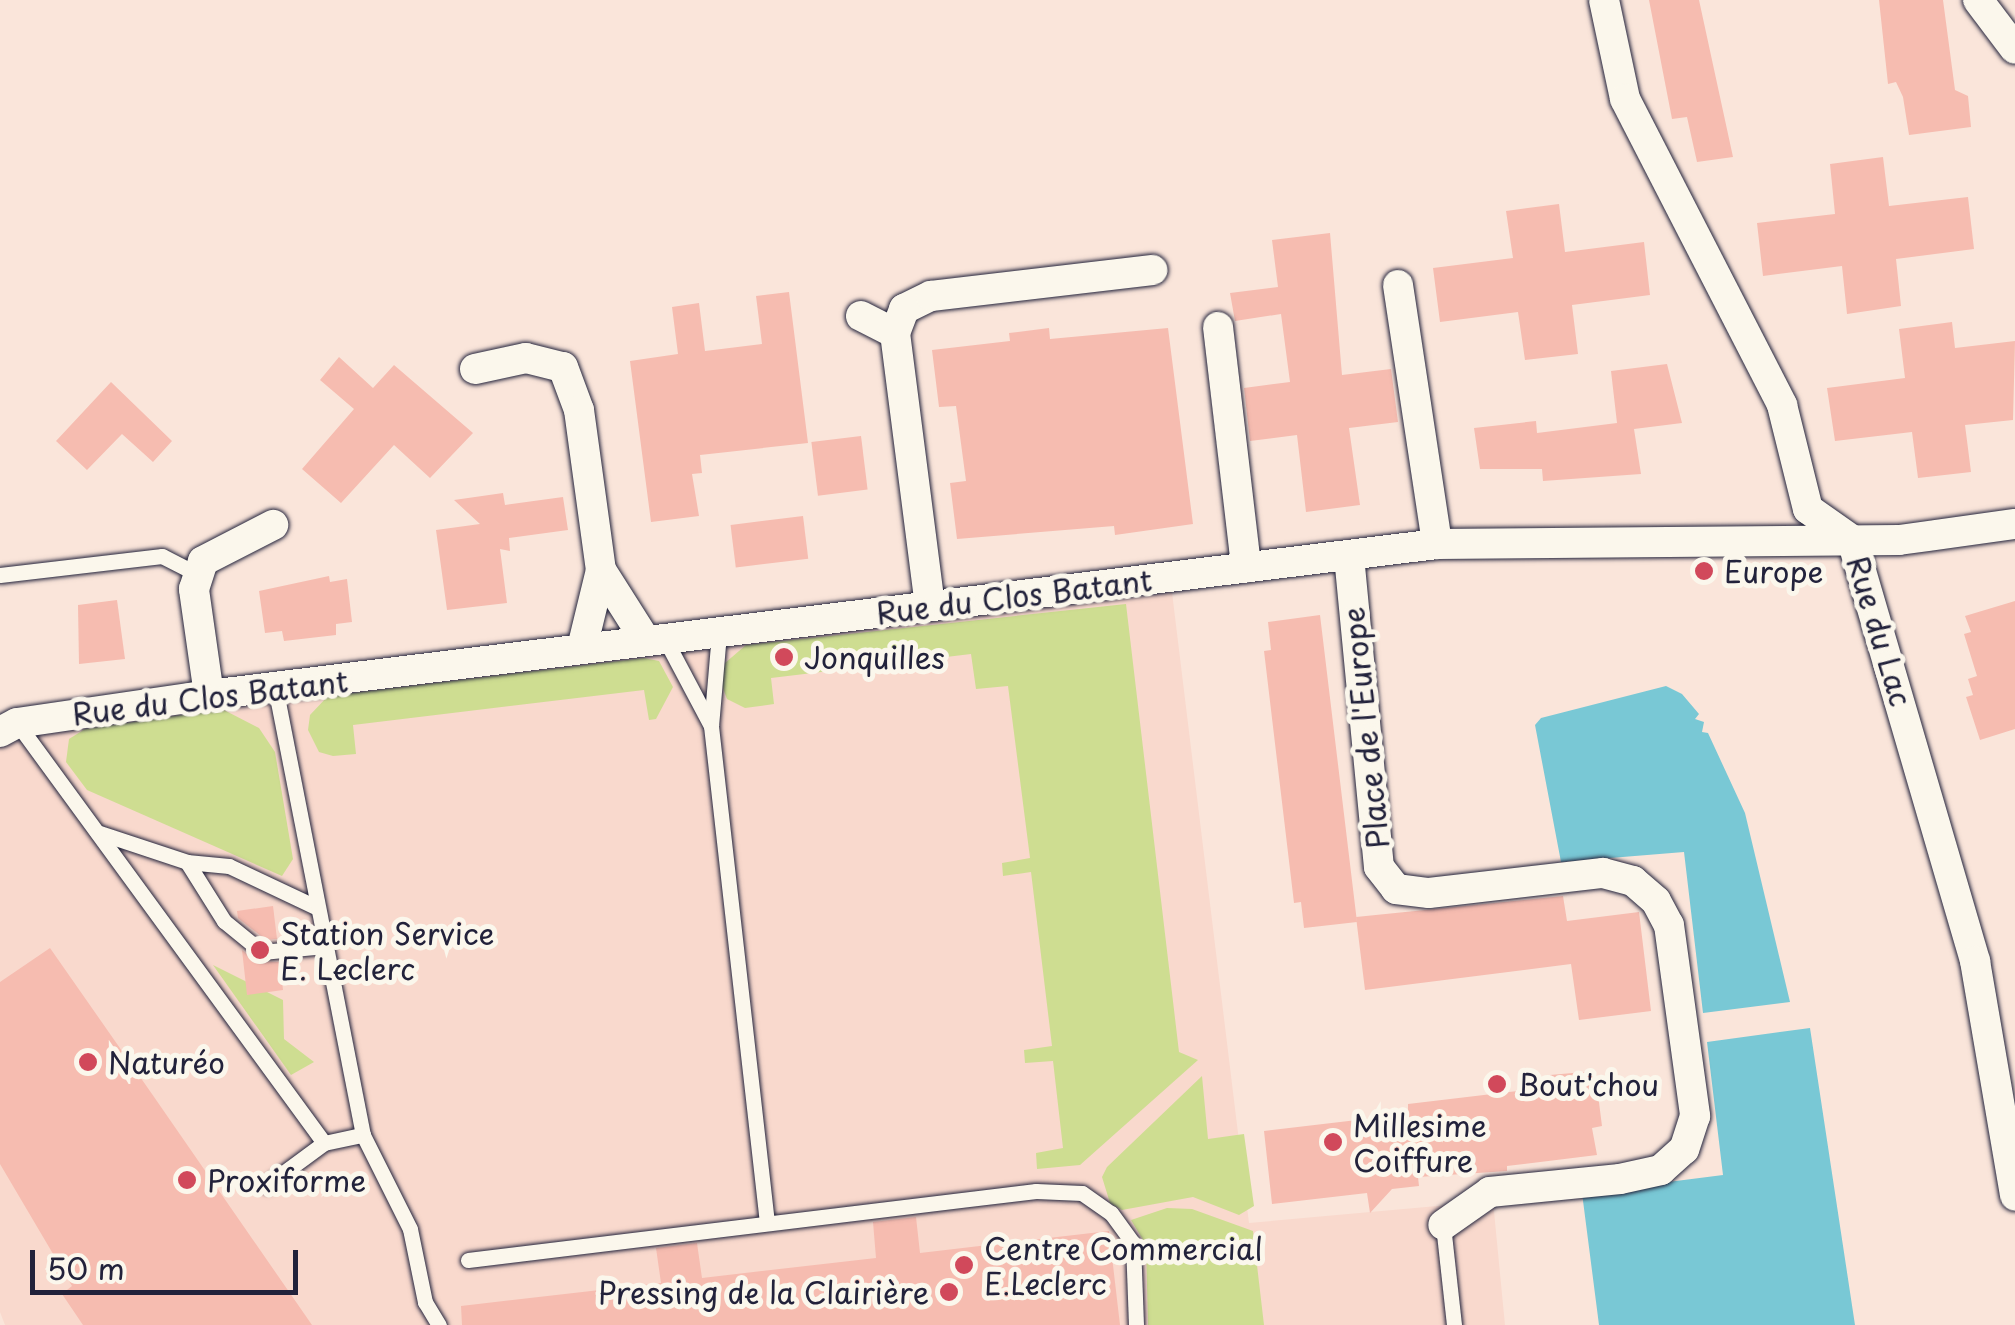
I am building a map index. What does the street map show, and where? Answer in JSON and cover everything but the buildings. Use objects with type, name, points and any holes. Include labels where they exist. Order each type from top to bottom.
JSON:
[{"type":"street","name":"Rue du Lac","points":[[1604,0],[1625,99],[1782,405],[1808,510],[1852,540],[1975,961],[2015,1196]]},
{"type":"street","points":[[1978,0],[2015,49]]},
{"type":"street","points":[[930,606],[895,333],[904,308],[931,296],[1152,270]]},
{"type":"street","points":[[1398,286],[1437,544]]},
{"type":"street","points":[[861,316],[895,333]]},
{"type":"street","points":[[1218,327],[1246,566]]},
{"type":"street","points":[[475,369],[526,358],[563,367],[579,410],[602,570],[582,648]]},
{"type":"street","name":"Rue du Clos Batant","points":[[6,724],[582,648],[1437,544],[1852,540],[2015,524]]},
{"type":"street","points":[[210,695],[194,589],[198,574],[203,562],[225,544],[273,525]]},
{"type":"street","name":"Place de l'Europe","points":[[1349,556],[1379,867],[1396,889],[1428,893],[1603,873],[1634,881],[1656,901],[1668,926],[1684,1032],[1695,1116],[1684,1149],[1661,1170],[1490,1192],[1443,1225]]},
{"type":"street","points":[[602,570],[656,640]]},
{"type":"lane","points":[[0,576],[162,556],[198,574]]},
{"type":"lane","points":[[719,632],[711,726],[767,1223]]},
{"type":"lane","points":[[656,640],[711,726]]},
{"type":"lane","points":[[274,687],[363,1135],[410,1229],[425,1302],[440,1325]]},
{"type":"lane","points":[[6,724],[97,832],[324,1143]]},
{"type":"lane","points":[[97,832],[186,862],[229,866],[318,908]]},
{"type":"lane","points":[[186,862],[224,921],[262,952],[326,946]]},
{"type":"lane","points":[[268,1184],[324,1143],[363,1135]]},
{"type":"lane","points":[[468,1260],[1036,1191],[1082,1192],[1111,1212],[1133,1243],[1136,1325]]},
{"type":"lane","points":[[1443,1225],[1454,1325]]},
{"type":"shaded area","points":[[1170,576],[1249,1223],[1493,1201],[1505,1325],[5,1325],[0,1312],[0,739]]},
{"type":"green space","points":[[1126,604],[1179,1052],[1198,1060],[1080,1165],[1037,1169],[1036,1153],[1063,1148],[1053,1061],[1025,1063],[1024,1050],[1052,1046],[1031,872],[1003,876],[1002,863],[1030,858],[1008,686],[976,689],[971,654],[771,678],[774,704],[745,708],[727,699],[721,683],[725,663],[746,645]]},
{"type":"green space","points":[[644,658],[659,661],[673,687],[656,719],[649,720],[644,690],[353,725],[356,754],[333,756],[319,752],[308,730],[310,715],[328,696]]},
{"type":"green space","points":[[222,709],[259,728],[275,752],[293,859],[282,876],[87,790],[66,762],[69,739],[85,729]]},
{"type":"green space","points":[[213,965],[283,1000],[284,1039],[314,1062],[291,1075]]},
{"type":"green space","points":[[1202,1076],[1208,1139],[1244,1134],[1254,1206],[1239,1215],[1193,1197],[1122,1210],[1110,1203],[1102,1177],[1107,1167]]},
{"type":"green space","points":[[1167,1208],[1192,1209],[1253,1231],[1264,1325],[1148,1325],[1146,1245],[1131,1220]]},
{"type":"water","points":[[1666,686],[1682,694],[1699,714],[1695,719],[1704,722],[1702,732],[1708,733],[1745,813],[1790,1002],[1703,1013],[1684,852],[1561,862],[1535,725],[1541,718]]},
{"type":"water","points":[[1810,1028],[1855,1325],[1599,1325],[1582,1193],[1723,1175],[1707,1042]]},
{"type":"place","name":"Europe","points":[[1704,571]]},
{"type":"place","name":"Jonquilles","points":[[784,657]]},
{"type":"place","name":"Station Service E. Leclerc","points":[[260,950]]},
{"type":"place","name":"Naturéo","points":[[88,1062]]},
{"type":"place","name":"Bout'chou","points":[[1497,1084]]},
{"type":"place","name":"Millesime Coiffure","points":[[1333,1142]]},
{"type":"place","name":"Proxiforme","points":[[187,1180]]},
{"type":"place","name":"Centre Commercial E.Leclerc","points":[[964,1265]]},
{"type":"place","name":"Pressing de la Clairière","points":[[949,1292]]}]
